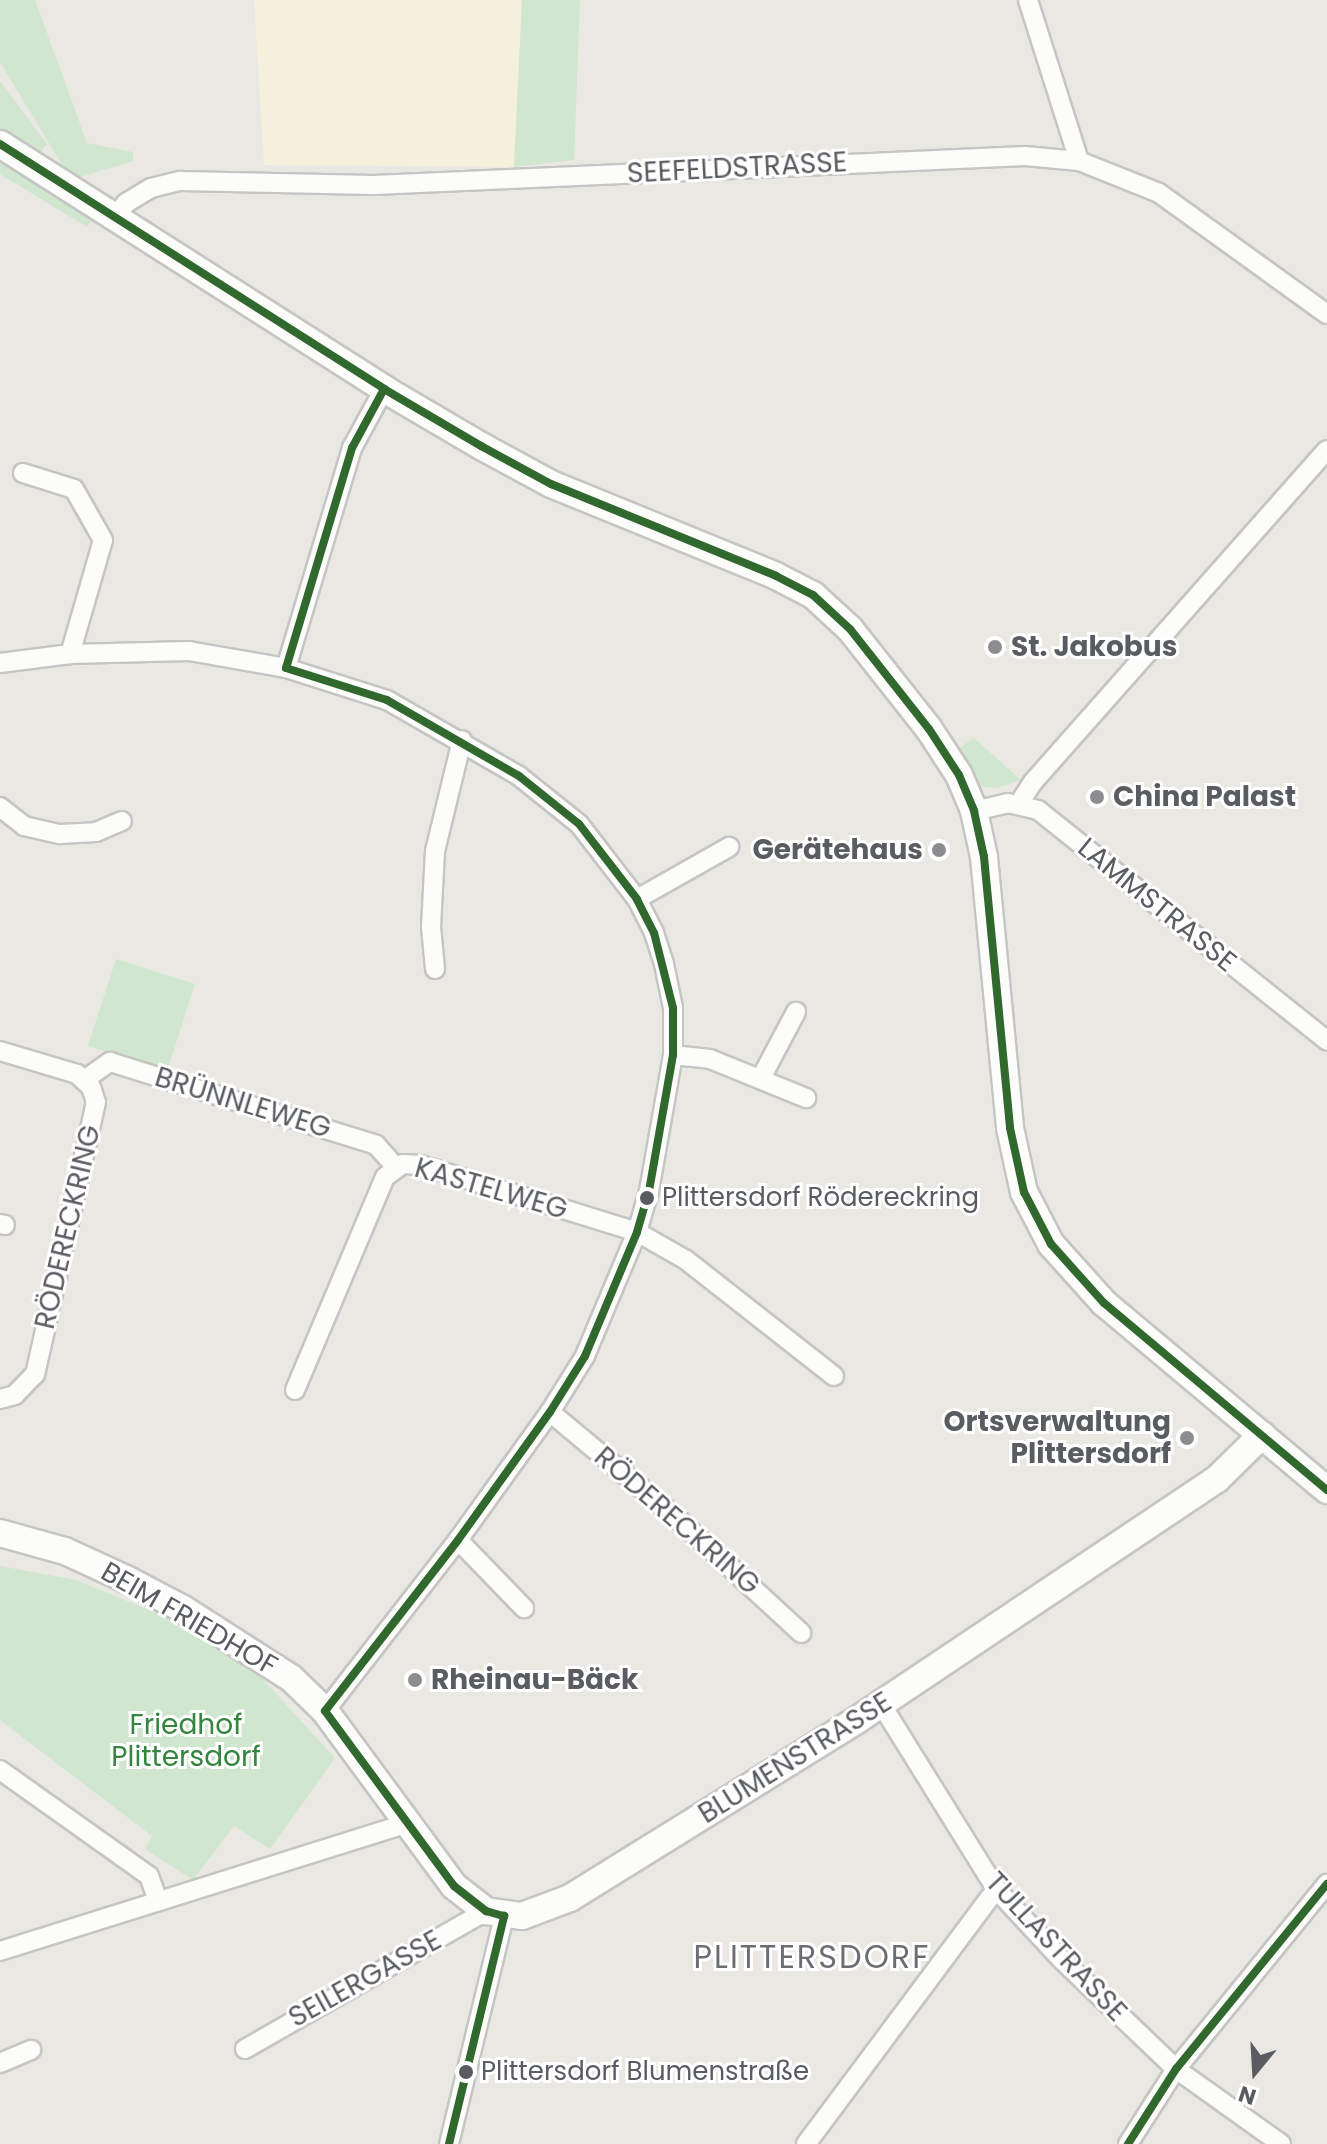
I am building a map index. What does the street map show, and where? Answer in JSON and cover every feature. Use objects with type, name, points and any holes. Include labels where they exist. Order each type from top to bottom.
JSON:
[{"type":"main road","points":[[0,144],[384,389],[551,484],[776,576],[813,595],[871,653],[921,717],[959,775],[974,811],[984,857],[1010,1128],[1024,1192],[1051,1244],[1104,1303],[1327,1490]]},
{"type":"main road","name":"BLUMENSTRASSE","points":[[495,1914],[541,1911],[570,1898],[881,1704],[1217,1479],[1262,1435]]},
{"type":"main road","name":"BEIM FRIEDHOF","points":[[0,1533],[65,1551],[183,1609],[291,1678],[325,1711],[405,1824],[454,1886],[495,1914]]},
{"type":"street","points":[[1028,0],[1079,161]]},
{"type":"street","name":"SEEFELDSTRASSE","points":[[114,218],[126,203],[151,188],[180,181],[374,185],[984,156],[1079,161],[1159,193],[1327,314]]},
{"type":"street","points":[[286,668],[352,448],[384,389]]},
{"type":"street","points":[[974,811],[1008,803],[1018,805],[1033,782],[1327,450]]},
{"type":"street","points":[[23,473],[74,489],[103,540],[70,654]]},
{"type":"street","points":[[0,663],[70,654],[189,651],[286,668],[387,700],[462,740],[519,776],[579,824],[637,899],[654,933],[664,964],[673,1008],[673,1055],[649,1191],[637,1232],[585,1356],[550,1412],[458,1540],[325,1711]]},
{"type":"street","points":[[435,969],[431,927],[435,851],[462,740]]},
{"type":"street","name":"LAMMSTRASSE","points":[[1018,805],[1038,810],[1327,1041]]},
{"type":"street","points":[[0,807],[24,826],[60,834],[96,832],[122,821]]},
{"type":"street","points":[[637,899],[729,847]]},
{"type":"street","points":[[761,1078],[796,1012]]},
{"type":"street","points":[[0,1051],[77,1074],[84,1080]]},
{"type":"street","points":[[673,1055],[710,1059],[806,1098]]},
{"type":"street","name":"BRÜNNLEWEG","points":[[84,1080],[110,1062],[376,1145],[397,1168]]},
{"type":"street","name":"RÖDERECKRING","points":[[0,1399],[15,1395],[28,1386],[38,1360],[96,1102],[91,1087],[84,1080]]},
{"type":"street","name":"KASTELWEG","points":[[295,1390],[385,1177],[403,1164],[421,1165],[637,1232]]},
{"type":"street","points":[[637,1232],[686,1260],[834,1376]]},
{"type":"street","name":"RÖDERECKRING","points":[[550,1412],[669,1511],[801,1633]]},
{"type":"street","points":[[458,1540],[524,1608]]},
{"type":"street","name":"TULLASTRASSE","points":[[881,1704],[996,1889],[1072,1970],[1176,2069],[1281,2144]]},
{"type":"street","points":[[0,1770],[149,1876],[158,1901]]},
{"type":"street","points":[[0,1951],[405,1824]]},
{"type":"street","points":[[1128,2144],[1176,2069],[1327,1884]]},
{"type":"street","points":[[806,2144],[996,1889]]},
{"type":"street","points":[[449,2144],[495,1914]]},
{"type":"street","name":"SEILERGASSE","points":[[245,2049],[253,2041],[495,1914]]},
{"type":"street","points":[[0,2063],[31,2050]]},
{"type":"shaded area","points":[[254,0],[522,0],[514,167],[264,165]]},
{"type":"green space","points":[[0,0],[35,0],[87,143],[133,152],[133,161],[80,177],[64,168],[0,62]]},
{"type":"green space","points":[[522,0],[580,0],[574,160],[514,167]]},
{"type":"green space","points":[[0,81],[47,144],[39,154],[0,129]]},
{"type":"green space","points":[[0,160],[88,216],[91,222],[87,227],[0,174]]},
{"type":"green space","points":[[974,738],[1021,780],[997,788],[979,786],[964,769],[958,749]]},
{"type":"green space","points":[[116,959],[195,984],[167,1071],[88,1046]]},
{"type":"green space","name":"Friedhof Plittersdorf","points":[[0,1566],[76,1580],[173,1620],[257,1673],[335,1758],[270,1849],[234,1826],[193,1880],[145,1849],[152,1836],[0,1720]]},
{"type":"transit line","points":[[0,144],[384,389],[481,446],[551,484],[776,576],[813,595],[850,629],[929,729],[959,775],[974,811],[984,857],[1010,1128],[1024,1192],[1051,1244],[1104,1303],[1327,1490]]},
{"type":"transit line","points":[[325,1711],[458,1540],[550,1412],[585,1356],[637,1232],[649,1191],[673,1055],[673,1008],[654,933],[637,899],[579,824],[519,776],[387,700],[286,668],[352,448],[384,389]]},
{"type":"transit line","points":[[325,1711],[454,1886],[486,1911],[504,1916]]},
{"type":"transit line","points":[[1128,2144],[1176,2069],[1327,1884]]},
{"type":"transit line","points":[[449,2144],[504,1916]]},
{"type":"place","name":"St. Jakobus","points":[[995,647]]},
{"type":"place","name":"China Palast","points":[[1097,797]]},
{"type":"place","name":"Gerätehaus","points":[[939,850]]},
{"type":"place","name":"Plittersdorf Rödereckring","points":[[647,1198]]},
{"type":"place","name":"Ortsverwaltung Plittersdorf","points":[[1187,1438]]},
{"type":"place","name":"Rheinau-Bäck","points":[[415,1680]]},
{"type":"place","name":"Plittersdorf Blumenstraße","points":[[466,2072]]},
{"type":"district","name":"PLITTERSDORF","points":[[812,1957]]}]
